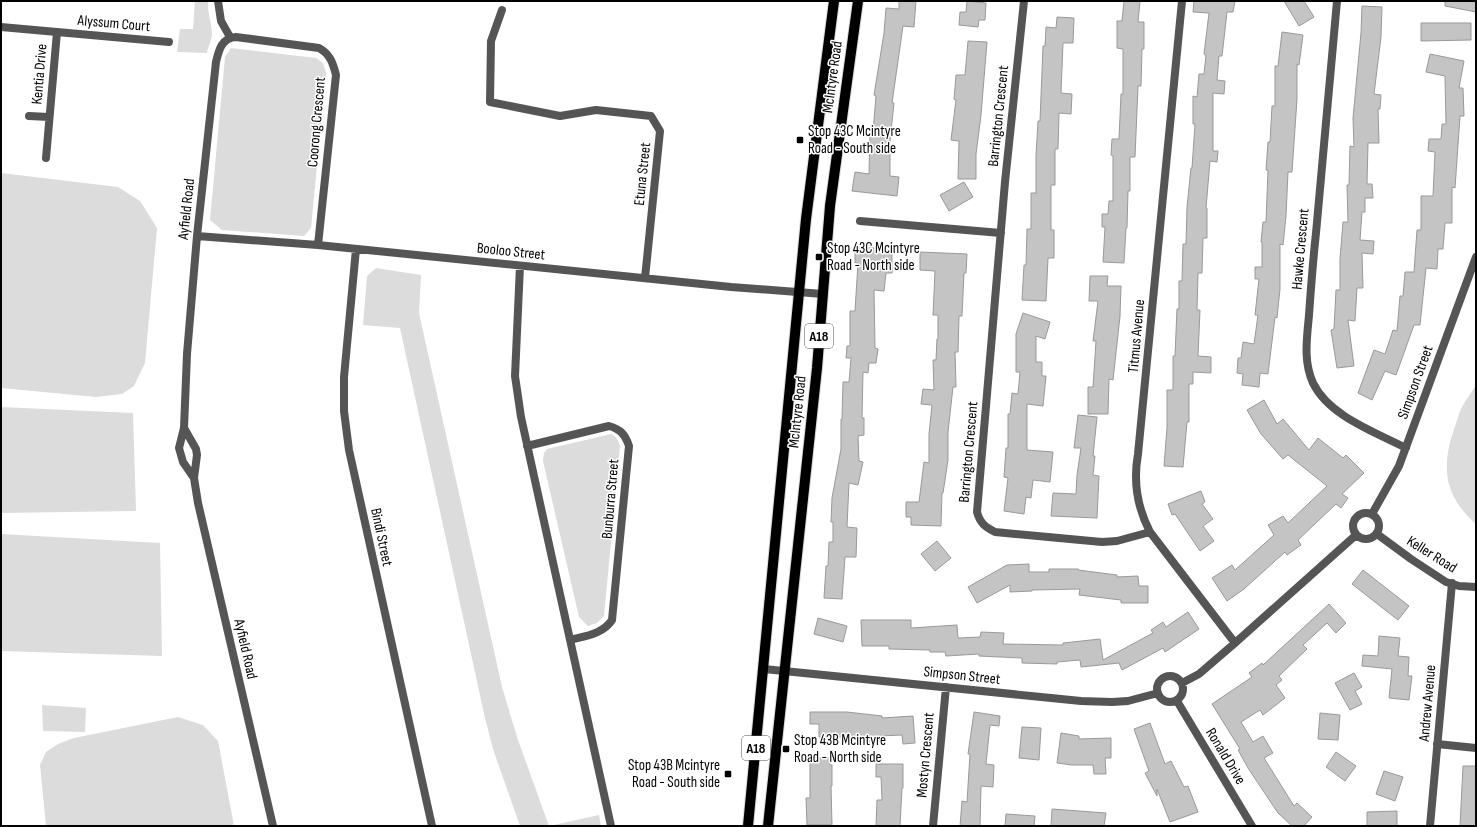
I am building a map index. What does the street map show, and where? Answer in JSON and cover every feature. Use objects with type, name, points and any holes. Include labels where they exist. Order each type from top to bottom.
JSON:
[{"type":"main road","name":"McIntyre Road","points":[[748,826],[806,219],[834,1]]},
{"type":"main road","name":"McIntyre Road","points":[[768,826],[817,368],[830,206],[858,1]]},
{"type":"street","points":[[218,1],[221,21],[230,37]]},
{"type":"street","name":"Barrington Crescent","points":[[1024,1],[1001,233],[977,512],[980,521],[987,528],[995,532],[1102,542],[1117,541],[1150,532]]},
{"type":"street","name":"Titmus Avenue","points":[[1182,1],[1136,473],[1136,493],[1139,506],[1150,532],[1235,643]]},
{"type":"street","name":"Hawke Crescent","points":[[1337,1],[1310,294],[1306,360],[1313,382],[1322,397],[1330,405],[1346,417],[1406,448]]},
{"type":"street","name":"Etuna Street","points":[[502,10],[491,41],[490,102],[560,116],[596,110],[651,116],[660,131],[645,278]]},
{"type":"street","name":"Alyssum Court","points":[[1,27],[169,42]]},
{"type":"street","name":"Kentia Drive","points":[[46,158],[57,32]]},
{"type":"street","name":"Ayfield Road","points":[[194,478],[183,462],[180,454],[180,442],[184,428],[187,354],[197,236],[216,62],[222,43],[230,37]]},
{"type":"street","name":"Coorong Crescent","points":[[230,37],[319,48],[324,51],[333,63],[336,75],[318,245]]},
{"type":"street","name":"Kentia Drive","points":[[29,116],[49,118]]},
{"type":"street","points":[[860,221],[1001,233]]},
{"type":"street","name":"Booloo Street","points":[[197,236],[318,245],[731,287],[823,294]]},
{"type":"street","name":"Bindi Street","points":[[356,249],[344,377],[344,411],[349,450],[432,826]]},
{"type":"street","name":"Simpson Street","points":[[1372,514],[1399,466],[1476,257]]},
{"type":"street","points":[[520,266],[515,376],[521,417],[611,826]]},
{"type":"street","name":"Bunburra Street","points":[[527,446],[608,426],[616,428],[622,432],[626,438],[628,446],[612,620],[607,627],[599,632],[570,640]]},
{"type":"street","name":"Ayfield Road","points":[[184,428],[196,449],[197,455],[194,478],[198,504],[273,826]]},
{"type":"street","points":[[1364,512],[1372,514],[1380,523],[1379,529],[1377,534],[1373,537],[1363,539],[1356,535],[1353,528],[1353,522],[1356,517],[1364,512]]},
{"type":"street","name":"Keller Road","points":[[1377,534],[1436,576],[1452,584],[1476,588]]},
{"type":"street","points":[[1182,683],[1199,674],[1356,535]]},
{"type":"street","name":"Andrew Avenue","points":[[1430,826],[1452,584]]},
{"type":"street","name":"Simpson Street","points":[[764,669],[1112,702],[1158,693]]},
{"type":"street","points":[[1174,676],[1182,683],[1183,692],[1177,701],[1167,702],[1159,696],[1158,693],[1158,686],[1164,678],[1174,676]]},
{"type":"street","name":"Mostyn Crescent","points":[[933,826],[946,687]]},
{"type":"street","name":"Ronald Drive","points":[[1177,701],[1252,826]]},
{"type":"street","points":[[1437,744],[1476,748]]},
{"type":"shaded area","points":[[195,1],[208,1],[212,34],[207,53],[177,52],[180,29],[193,29]]},
{"type":"shaded area","points":[[231,48],[316,58],[323,63],[326,73],[311,228],[304,236],[222,230],[210,220],[225,57]]},
{"type":"shaded area","points":[[1,173],[118,187],[140,201],[157,228],[145,363],[134,386],[122,394],[96,397],[1,388]]},
{"type":"shaded area","points":[[376,268],[421,275],[419,313],[502,687],[518,740],[549,826],[520,826],[493,749],[400,328],[363,325],[367,276]]},
{"type":"shaded area","points":[[1476,385],[1476,524],[1457,503],[1452,492],[1448,481],[1447,456],[1461,409]]},
{"type":"shaded area","points":[[1,407],[133,413],[136,511],[1,513]]},
{"type":"shaded area","points":[[611,434],[615,436],[620,446],[604,616],[597,623],[588,626],[579,617],[543,461],[544,453],[547,449]]},
{"type":"shaded area","points":[[1,534],[160,543],[162,656],[1,651]]},
{"type":"shaded area","points":[[42,705],[86,708],[85,732],[43,731]]},
{"type":"shaded area","points":[[178,717],[203,725],[218,741],[234,826],[46,826],[40,765],[46,752],[58,744],[74,738]]},
{"type":"shaded area","points":[[599,815],[601,826],[549,826]]},
{"type":"building","points":[[899,1],[916,1],[914,27],[903,26],[892,103],[894,103],[890,141],[890,176],[899,177],[897,196],[852,191],[855,172],[869,174],[870,132],[873,132],[876,96],[874,95],[884,33],[886,8],[899,9]]},
{"type":"building","points":[[967,1],[986,3],[985,20],[979,20],[978,27],[959,25],[960,12],[966,12]]},
{"type":"building","points":[[1124,1],[1140,1],[1138,22],[1144,22],[1144,49],[1142,49],[1141,86],[1138,86],[1135,157],[1130,157],[1130,191],[1128,191],[1124,263],[1103,262],[1105,227],[1102,227],[1102,214],[1108,214],[1109,201],[1113,201],[1113,156],[1111,155],[1112,139],[1119,139],[1121,94],[1123,94],[1123,49],[1117,48],[1117,21],[1122,21]]},
{"type":"building","points":[[1194,1],[1235,1],[1233,12],[1227,12],[1222,56],[1219,56],[1217,80],[1225,81],[1224,94],[1213,93],[1213,151],[1218,151],[1217,162],[1210,161],[1206,208],[1207,238],[1203,238],[1202,273],[1198,273],[1197,310],[1200,310],[1198,356],[1211,357],[1211,373],[1193,372],[1193,384],[1189,384],[1189,422],[1187,422],[1183,467],[1164,466],[1167,428],[1167,390],[1173,390],[1173,356],[1175,356],[1177,309],[1179,309],[1179,281],[1182,281],[1183,244],[1186,244],[1187,207],[1192,168],[1195,124],[1193,124],[1193,96],[1197,97],[1199,74],[1204,74],[1206,55],[1204,54],[1209,13],[1193,12]]},
{"type":"building","points":[[1284,1],[1304,1],[1314,17],[1299,26]]},
{"type":"building","points":[[1445,1],[1476,1],[1476,12],[1445,6]]},
{"type":"building","points":[[1362,6],[1382,7],[1381,37],[1374,94],[1381,95],[1380,109],[1378,109],[1379,143],[1368,143],[1367,184],[1372,184],[1373,198],[1365,198],[1365,212],[1362,212],[1360,240],[1374,241],[1373,254],[1362,253],[1363,288],[1357,288],[1355,321],[1348,320],[1354,366],[1337,368],[1331,330],[1334,329],[1336,290],[1340,290],[1340,259],[1343,222],[1348,222],[1347,185],[1349,185],[1350,146],[1354,147],[1353,118]]},
{"type":"building","points":[[1057,17],[1074,18],[1073,43],[1063,43],[1061,93],[1072,94],[1071,114],[1059,113],[1058,149],[1055,149],[1055,185],[1051,185],[1051,230],[1054,230],[1054,258],[1048,258],[1046,301],[1022,300],[1024,265],[1026,265],[1027,229],[1031,229],[1031,193],[1036,193],[1036,155],[1038,121],[1040,121],[1043,46],[1045,46],[1046,27],[1056,28]]},
{"type":"building","points":[[1421,23],[1471,23],[1471,40],[1421,41]]},
{"type":"building","points":[[1282,32],[1303,35],[1299,65],[1297,64],[1297,99],[1292,172],[1288,172],[1283,245],[1280,244],[1280,289],[1277,318],[1275,317],[1268,374],[1260,373],[1259,387],[1242,385],[1243,374],[1237,373],[1238,358],[1241,358],[1243,342],[1254,344],[1258,315],[1255,315],[1259,279],[1255,279],[1255,267],[1262,267],[1261,242],[1263,222],[1266,222],[1268,170],[1266,170],[1268,142],[1270,142],[1272,106],[1275,106],[1275,66],[1278,66]]},
{"type":"building","points":[[968,41],[987,42],[976,154],[976,179],[958,179],[959,141],[951,140],[956,100],[954,99],[956,75],[965,75]]},
{"type":"building","points":[[1430,54],[1464,61],[1459,88],[1463,88],[1464,116],[1460,116],[1455,188],[1452,187],[1452,223],[1445,223],[1443,249],[1438,249],[1437,269],[1426,268],[1420,325],[1414,325],[1396,375],[1385,371],[1372,400],[1358,393],[1374,350],[1385,354],[1393,330],[1397,331],[1400,296],[1403,296],[1405,272],[1414,272],[1417,230],[1421,230],[1421,196],[1433,196],[1435,152],[1428,151],[1429,139],[1441,139],[1442,124],[1446,124],[1445,76],[1426,72]]},
{"type":"building","points":[[964,182],[973,197],[949,211],[940,195]]},
{"type":"building","points":[[855,248],[892,248],[892,273],[886,273],[884,291],[874,290],[875,348],[878,349],[876,363],[869,363],[868,373],[863,372],[862,418],[864,418],[864,435],[858,436],[859,461],[863,462],[858,485],[849,483],[847,527],[857,528],[856,557],[845,557],[842,599],[824,598],[829,542],[833,542],[833,522],[831,522],[832,498],[841,449],[843,382],[849,382],[851,358],[846,358],[847,346],[850,346],[850,311],[855,311],[858,263],[855,263]]},
{"type":"building","points":[[920,252],[967,254],[966,273],[964,273],[962,316],[959,316],[958,352],[955,352],[956,387],[953,387],[948,432],[948,460],[942,493],[941,526],[911,525],[911,517],[906,517],[906,502],[919,502],[924,462],[929,463],[929,434],[932,405],[921,404],[923,389],[934,390],[933,360],[936,360],[938,339],[938,315],[933,315],[935,271],[920,270]]},
{"type":"building","points":[[1090,276],[1108,276],[1107,286],[1121,286],[1120,316],[1113,380],[1109,379],[1108,414],[1088,414],[1088,387],[1093,387],[1096,341],[1093,341],[1098,301],[1089,301]]},
{"type":"building","points":[[1023,313],[1050,322],[1045,339],[1036,336],[1036,362],[1042,362],[1042,376],[1046,376],[1043,406],[1027,404],[1027,450],[1053,452],[1050,482],[1033,480],[1031,498],[1026,497],[1024,514],[1004,511],[1008,478],[1004,477],[1006,448],[1008,448],[1008,414],[1010,414],[1012,393],[1018,394],[1020,372],[1016,372],[1016,334]]},
{"type":"building","points":[[1264,400],[1277,424],[1283,419],[1309,450],[1318,438],[1343,458],[1346,455],[1364,473],[1342,494],[1348,498],[1341,508],[1336,504],[1298,540],[1301,545],[1287,555],[1285,552],[1244,589],[1227,601],[1212,578],[1232,565],[1235,570],[1274,535],[1268,525],[1283,516],[1288,523],[1327,486],[1288,455],[1283,459],[1261,434],[1247,410]]},
{"type":"building","points":[[1078,415],[1097,417],[1093,456],[1095,456],[1093,475],[1099,476],[1097,518],[1051,516],[1053,493],[1076,494],[1081,448],[1074,448]]},
{"type":"building","points":[[1201,491],[1205,502],[1202,504],[1213,519],[1203,526],[1214,541],[1200,551],[1175,514],[1172,515],[1168,504]]},
{"type":"building","points":[[937,541],[951,558],[935,571],[921,554]]},
{"type":"building","points":[[1029,564],[1029,572],[1049,572],[1049,569],[1078,569],[1117,575],[1117,577],[1138,576],[1139,586],[1148,586],[1148,603],[1121,603],[1121,600],[1079,595],[1080,589],[1010,592],[1010,585],[977,603],[968,587],[1007,565]]},
{"type":"building","points":[[1363,570],[1409,606],[1398,620],[1352,584]]},
{"type":"building","points":[[1329,604],[1346,623],[1336,633],[1327,623],[1303,645],[1307,649],[1279,676],[1282,680],[1276,685],[1285,698],[1263,715],[1260,710],[1241,722],[1253,742],[1263,736],[1273,753],[1264,758],[1294,806],[1297,803],[1312,817],[1304,826],[1292,826],[1278,813],[1248,768],[1238,750],[1240,749],[1212,704],[1252,677],[1249,673],[1262,663],[1263,665]]},
{"type":"building","points":[[1188,612],[1199,629],[1165,652],[1163,648],[1122,670],[1119,663],[1081,667],[1080,660],[1057,662],[1057,664],[1022,663],[1022,658],[979,656],[979,654],[946,656],[945,652],[930,652],[930,650],[889,649],[889,646],[862,646],[861,620],[911,620],[911,628],[957,625],[958,638],[980,637],[981,632],[1004,633],[1003,644],[1063,645],[1063,643],[1100,639],[1103,660],[1153,633],[1151,630],[1163,622],[1166,627]]},
{"type":"building","points":[[818,618],[847,626],[843,642],[814,634]]},
{"type":"building","points":[[1379,636],[1400,638],[1398,656],[1409,657],[1408,676],[1412,676],[1409,700],[1389,698],[1392,669],[1362,666],[1363,655],[1378,656]]},
{"type":"building","points":[[1354,673],[1362,687],[1355,691],[1362,704],[1350,710],[1335,683]]},
{"type":"building","points":[[810,712],[847,712],[882,716],[882,718],[913,716],[915,743],[903,744],[902,735],[880,736],[879,743],[841,739],[842,737],[819,737],[819,724],[810,724]]},
{"type":"building","points":[[974,712],[1000,716],[999,726],[990,725],[986,764],[994,765],[993,787],[981,786],[980,826],[960,826],[962,801],[967,802],[970,754],[968,754]]},
{"type":"building","points":[[1320,713],[1340,715],[1338,740],[1318,739]]},
{"type":"building","points":[[1150,723],[1165,764],[1171,761],[1184,787],[1188,786],[1198,812],[1170,822],[1157,789],[1157,796],[1145,773],[1149,771],[1134,729]]},
{"type":"building","points":[[1022,727],[1041,728],[1039,760],[1019,758]]},
{"type":"building","points":[[1061,733],[1079,736],[1079,739],[1111,738],[1111,758],[1105,758],[1106,774],[1094,774],[1093,765],[1057,763]]},
{"type":"building","points":[[1336,752],[1356,766],[1345,781],[1326,767]]},
{"type":"building","points":[[810,758],[830,758],[830,765],[832,765],[832,825],[807,825],[806,798],[810,798]]},
{"type":"building","points":[[876,764],[903,764],[900,826],[876,826],[877,800],[882,800],[881,777],[876,777]]},
{"type":"building","points":[[1463,766],[1476,766],[1476,826],[1460,826]]},
{"type":"building","points":[[1384,771],[1403,777],[1395,801],[1376,794]]},
{"type":"building","points":[[1052,809],[1106,813],[1104,826],[1051,826]]},
{"type":"building","points":[[1397,811],[1397,826],[1367,826],[1367,812]]},
{"type":"building","points":[[1006,814],[1035,816],[1034,826],[1005,826]]},
{"type":"place","name":"Stop 43C Mcintyre Road - South side","points":[[800,140]]},
{"type":"place","name":"Stop 43C Mcintyre Road - North side","points":[[819,257]]},
{"type":"place","name":"Stop 43B Mcintyre Road - North side","points":[[786,749]]},
{"type":"place","name":"Stop 43B Mcintyre Road - South side","points":[[728,774]]}]
